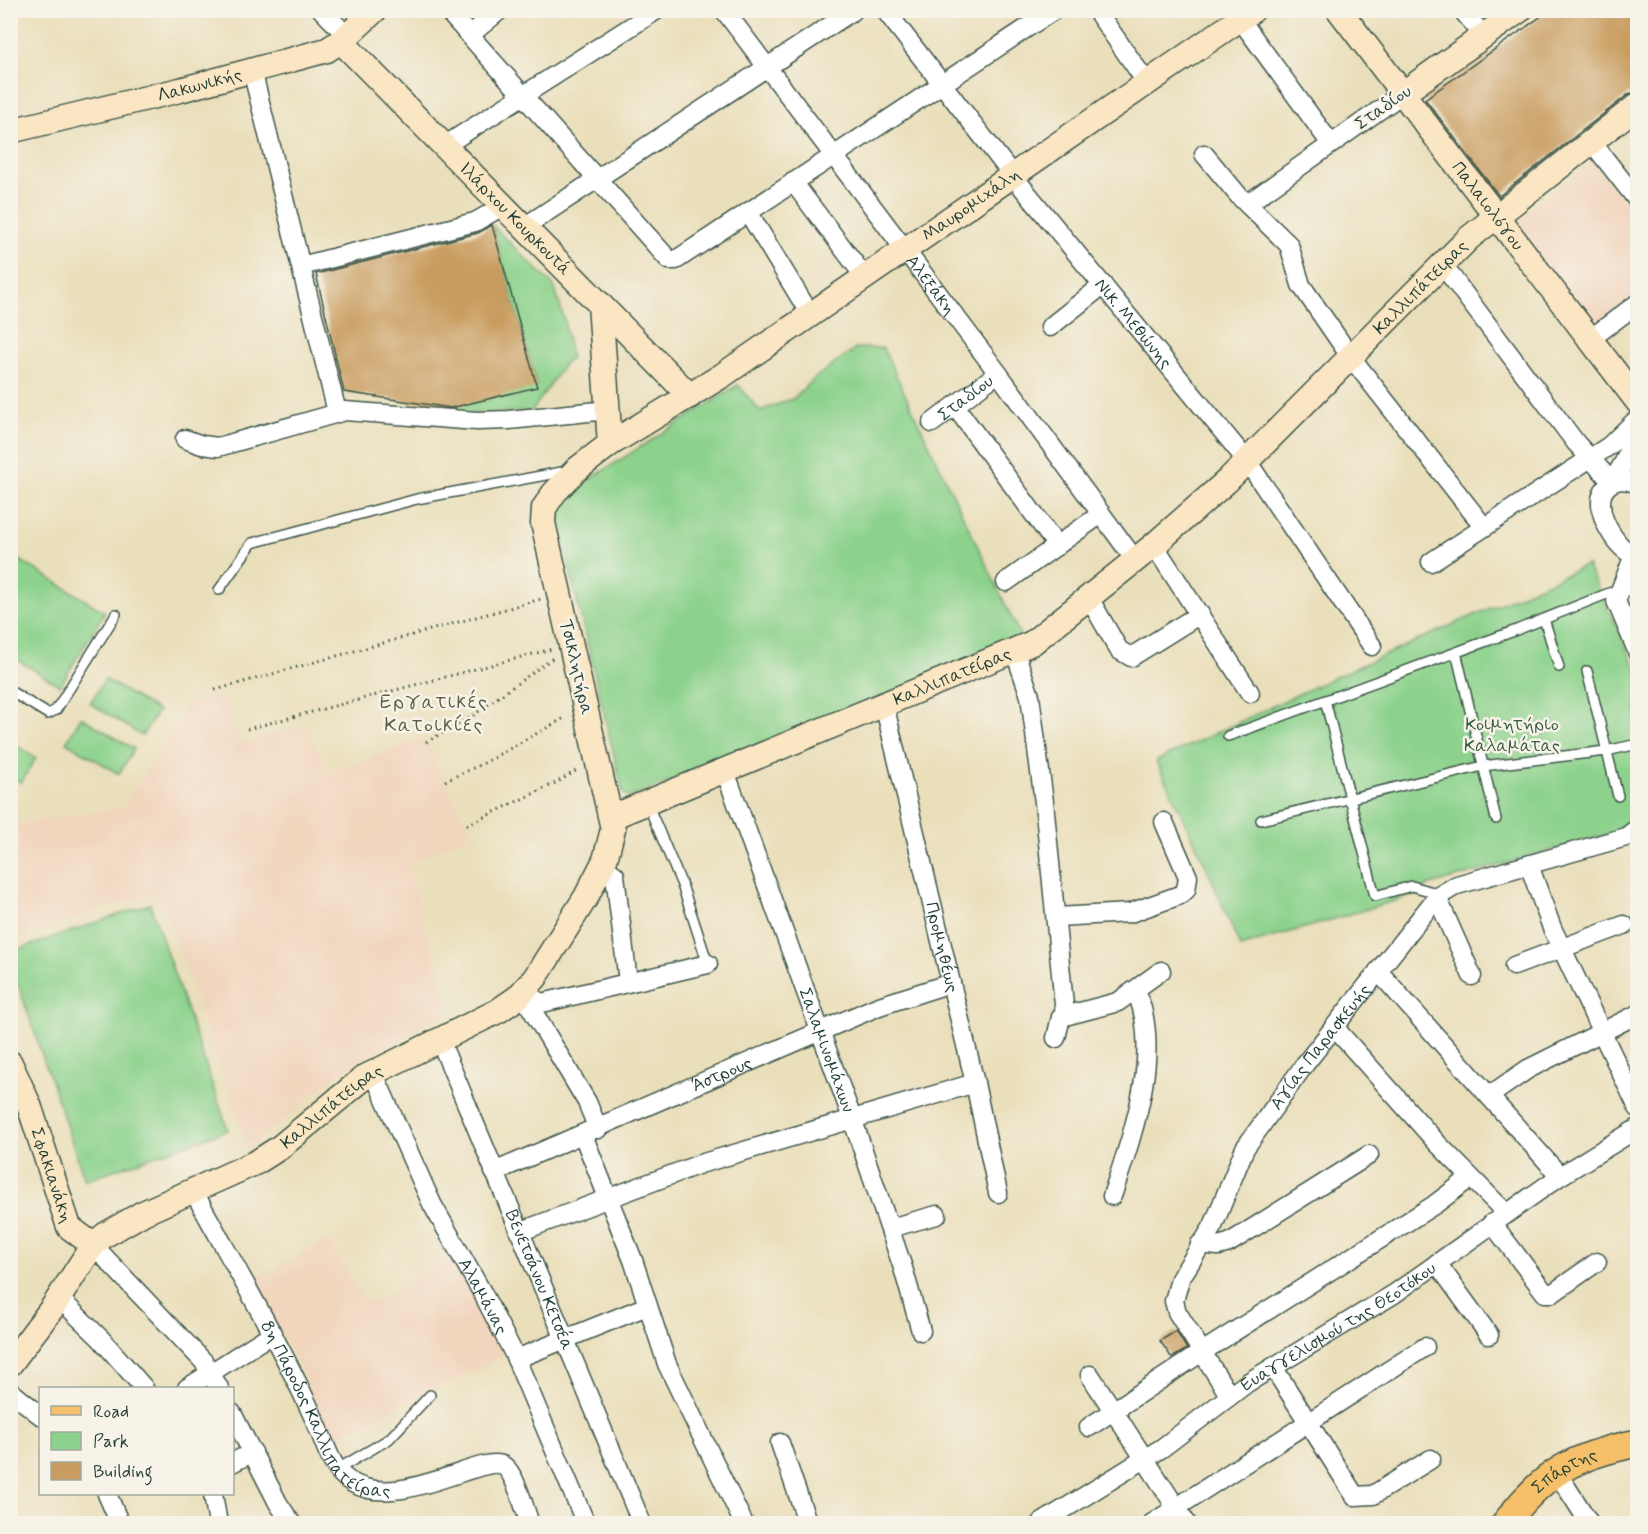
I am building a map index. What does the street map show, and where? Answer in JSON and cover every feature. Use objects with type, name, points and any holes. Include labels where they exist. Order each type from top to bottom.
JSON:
[{"type":"main road","name":"Σπάρτης","points":[[1505,1524],[1527,1496],[1556,1471],[1589,1455],[1638,1443]]},
{"type":"street","points":[[322,10],[344,39]]},
{"type":"street","name":"Λακωνικής","points":[[10,131],[327,50],[344,39],[375,10]]},
{"type":"street","points":[[447,10],[666,258],[676,260],[1054,10]]},
{"type":"street","points":[[470,35],[500,10]]},
{"type":"street","points":[[444,146],[657,10]]},
{"type":"street","name":"Αλεξάκη","points":[[724,10],[998,373],[1135,560]]},
{"type":"street","points":[[524,227],[854,10]]},
{"type":"street","name":"Νικ. Μεθώνης","points":[[885,10],[940,85],[1013,176],[1247,461],[1372,646]]},
{"type":"street","points":[[1096,10],[1147,83]]},
{"type":"street","name":"Παλαιολόγου","points":[[1339,10],[1494,217],[1638,402]]},
{"type":"street","points":[[1462,10],[1484,36]]},
{"type":"street","name":"Σταδίου","points":[[1247,204],[1520,10]]},
{"type":"street","points":[[1246,15],[1331,144]]},
{"type":"street","name":"Μαυρομιχάλη","points":[[543,516],[548,501],[576,470],[610,444],[690,396],[1246,15]]},
{"type":"street","name":"Ιλάρχου Κουρκουτά","points":[[344,39],[444,146],[690,396]]},
{"type":"street","points":[[252,70],[337,412]]},
{"type":"street","name":"Καλλιπάτειρας","points":[[1247,461],[1442,264],[1494,217],[1638,105]]},
{"type":"street","points":[[1591,141],[1638,201]]},
{"type":"street","points":[[1204,154],[1247,204],[1289,245],[1301,285],[1350,356],[1484,527]]},
{"type":"street","points":[[793,182],[864,276]]},
{"type":"street","points":[[301,266],[475,222],[503,206]]},
{"type":"street","points":[[748,212],[810,314]]},
{"type":"street","points":[[1442,264],[1576,443],[1612,482]]},
{"type":"street","points":[[1050,327],[1103,285]]},
{"type":"street","points":[[1588,340],[1638,303]]},
{"type":"street","points":[[600,304],[610,444]]},
{"type":"street","name":"Σταδίου","points":[[932,423],[998,373]]},
{"type":"street","points":[[955,405],[1057,546]]},
{"type":"street","points":[[185,439],[202,446],[218,447],[337,412],[477,421],[608,410]]},
{"type":"street","points":[[1431,562],[1592,458],[1638,421]]},
{"type":"street","points":[[1638,421],[1624,462],[1602,495],[1602,514],[1621,548],[1636,555],[1619,589],[1616,601],[1638,654]]},
{"type":"street","name":"Καλλιπατείρας","points":[[612,817],[1015,652],[1032,643],[1154,545],[1247,461]]},
{"type":"street","points":[[1612,482],[1627,480],[1638,485]]},
{"type":"street","points":[[1006,582],[1101,514]]},
{"type":"street","name":"Τσικλητήρα","points":[[543,516],[612,817]]},
{"type":"street","points":[[1154,545],[1250,693]]},
{"type":"street","points":[[1089,598],[1119,650],[1131,657],[1200,614]]},
{"type":"street","points":[[1015,652],[1029,696],[1056,917],[1065,1015]]},
{"type":"street","name":"Προμηθέως","points":[[884,704],[975,1083],[998,1193]]},
{"type":"street","name":"Σαλαμινομάχων","points":[[725,771],[852,1118],[890,1228],[921,1331]]},
{"type":"street","name":"Καλλιπάτειρας","points":[[10,1364],[59,1298],[93,1245],[123,1223],[270,1155],[373,1072],[498,1011],[522,993],[550,955],[602,866],[612,837],[612,817]]},
{"type":"street","points":[[1056,917],[1130,913],[1180,895],[1186,890],[1188,877],[1164,822]]},
{"type":"street","name":"Αγίας Παρασκευής","points":[[1229,1395],[1177,1312],[1174,1301],[1185,1268],[1222,1208],[1245,1148],[1334,1026],[1438,895],[1457,885],[1635,836]]},
{"type":"street","points":[[1528,865],[1600,1032],[1638,1108]]},
{"type":"street","points":[[602,866],[615,875],[628,982]]},
{"type":"street","points":[[1438,895],[1472,976]]},
{"type":"street","points":[[1514,966],[1624,925]]},
{"type":"street","points":[[522,993],[542,1003],[708,964]]},
{"type":"street","points":[[1056,1038],[1058,1020],[1065,1015],[1107,1006],[1136,991],[1161,971]]},
{"type":"street","points":[[1378,971],[1560,1176]]},
{"type":"street","name":"Άστρους","points":[[494,1173],[906,995],[951,983]]},
{"type":"street","points":[[1112,1196],[1136,1116],[1146,1055],[1144,1012],[1136,991]]},
{"type":"street","points":[[522,993],[587,1102],[591,1132],[609,1198],[647,1306],[676,1383],[744,1524]]},
{"type":"street","points":[[1489,1096],[1528,1070],[1638,1014]]},
{"type":"street","points":[[1334,1026],[1470,1178],[1499,1218],[1545,1293],[1553,1293],[1597,1262]]},
{"type":"street","name":"Βενετσάνου Κετσέα","points":[[439,1038],[642,1524]]},
{"type":"street","name":"Σφακιανάκη","points":[[10,1063],[29,1105],[69,1227],[93,1245]]},
{"type":"street","name":"Αλαμάνας","points":[[373,1072],[432,1204],[483,1294],[516,1359],[586,1524]]},
{"type":"street","points":[[519,1232],[711,1161],[975,1083]]},
{"type":"street","name":"Ευαγγελισμού της Θεοτόκου","points":[[1040,1524],[1145,1459],[1229,1395],[1360,1316],[1560,1176],[1638,1128]]},
{"type":"street","points":[[1200,1244],[1222,1246],[1229,1243],[1369,1155]]},
{"type":"street","points":[[1089,1427],[1434,1204],[1470,1178]]},
{"type":"street","name":"8η Πάροδος Καλλιπατείρας","points":[[194,1192],[273,1333],[338,1469],[358,1486],[392,1491],[437,1482],[490,1464],[499,1464],[509,1472],[530,1524]]},
{"type":"street","points":[[890,1228],[937,1215]]},
{"type":"street","points":[[93,1245],[204,1362],[215,1381]]},
{"type":"street","points":[[1437,1263],[1489,1335]]},
{"type":"street","points":[[59,1298],[100,1339],[142,1387]]},
{"type":"street","points":[[516,1359],[647,1306]]},
{"type":"street","points":[[194,1387],[215,1381],[273,1333]]},
{"type":"street","points":[[1151,1524],[1425,1347]]},
{"type":"street","points":[[1273,1367],[1356,1496],[1373,1496],[1431,1458]]},
{"type":"street","points":[[1090,1375],[1187,1524]]},
{"type":"street","points":[[10,1390],[39,1414]]},
{"type":"street","points":[[234,1417],[292,1524]]},
{"type":"street","points":[[780,1443],[808,1524]]},
{"type":"street","points":[[234,1462],[253,1452]]},
{"type":"street","points":[[1556,1471],[1590,1524]]},
{"type":"street","points":[[107,1495],[120,1524]]},
{"type":"street","points":[[213,1495],[218,1524]]},
{"type":"lane","points":[[219,590],[252,543],[417,499],[576,470]]},
{"type":"lane","points":[[1228,736],[1619,589]]},
{"type":"lane","points":[[10,691],[48,714],[56,710],[116,614]]},
{"type":"lane","points":[[1544,619],[1559,667]]},
{"type":"lane","points":[[1456,652],[1496,819]]},
{"type":"lane","points":[[1587,671],[1618,796]]},
{"type":"lane","points":[[1325,700],[1375,896],[1412,886],[1438,895]]},
{"type":"lane","points":[[1262,820],[1483,766],[1606,751],[1638,744]]},
{"type":"lane","points":[[648,803],[682,885],[708,964]]},
{"type":"lane","points":[[338,1469],[389,1439],[430,1395]]},
{"type":"path","points":[[215,690],[560,593]]},
{"type":"path","points":[[247,729],[572,644]]},
{"type":"path","points":[[426,742],[468,719],[572,644]]},
{"type":"path","points":[[445,781],[484,763],[586,705]]},
{"type":"path","points":[[467,825],[556,783],[598,757]]},
{"type":"shaded area","points":[[1594,160],[1637,217],[1637,293],[1592,327],[1512,223]]},
{"type":"shaded area","points":[[225,695],[238,744],[305,725],[330,773],[424,738],[471,834],[408,865],[449,1011],[338,1074],[264,1136],[247,1146],[158,891],[10,939],[11,825],[123,807],[187,705]]},
{"type":"shaded area","points":[[329,1240],[365,1303],[388,1295],[453,1255],[507,1355],[333,1438],[302,1372],[252,1279]]},
{"type":"green space","points":[[492,225],[554,286],[564,319],[571,359],[567,360],[532,411],[456,414],[426,409],[427,406],[446,409],[537,386]]},
{"type":"green space","points":[[857,348],[883,348],[1022,639],[629,798],[623,793],[557,517],[559,505],[571,491],[738,385],[760,411],[794,398],[816,377]]},
{"type":"green space","points":[[10,554],[105,612],[60,686],[11,656]]},
{"type":"green space","name":"Κοιμητήριο Καλαμάτας","points":[[1587,565],[1637,670],[1637,816],[1619,831],[1427,886],[1421,893],[1240,947],[1207,868],[1156,761],[1324,682]]},
{"type":"green space","points":[[105,679],[158,711],[142,736],[90,703]]},
{"type":"green space","points":[[81,717],[134,749],[119,774],[66,742]]},
{"type":"green space","points":[[11,742],[36,758],[21,783],[11,776]]},
{"type":"green space","points":[[150,904],[228,1130],[85,1180],[11,964],[11,952]]},
{"type":"building","points":[[1550,10],[1638,10],[1638,91],[1629,94],[1499,196],[1425,99]]},
{"type":"building","points":[[492,225],[537,387],[451,408],[344,392],[316,274],[478,233]]},
{"type":"building","points":[[1176,1331],[1187,1349],[1172,1358],[1160,1341]]},
{"type":"district","name":"Εργατικές Κατοικίες","points":[[434,712]]}]
